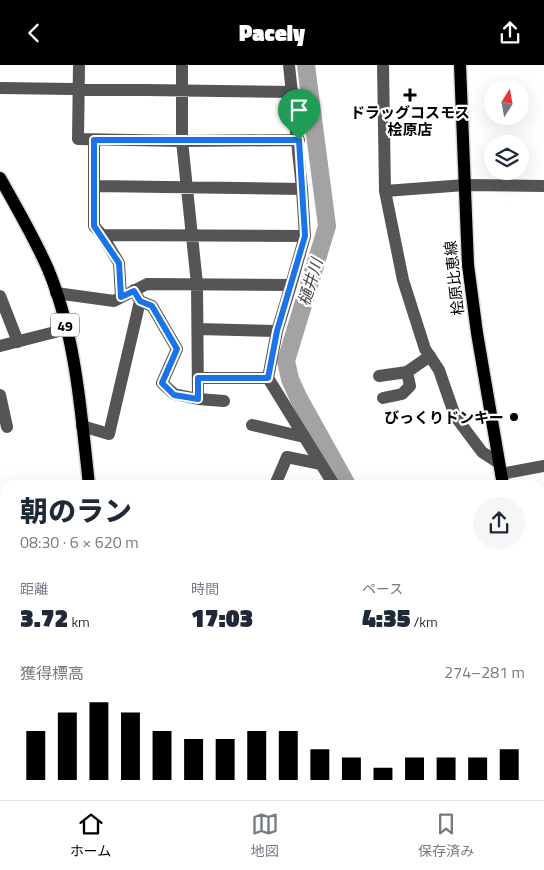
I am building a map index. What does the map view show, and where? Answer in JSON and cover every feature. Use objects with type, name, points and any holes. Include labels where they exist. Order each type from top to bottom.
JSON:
[{"type":"main road","name":"桧原比恵線","points":[[460,65],[468,256],[473,306],[501,474]]},
{"type":"main road","name":"49","points":[[0,178],[28,225],[48,270],[67,329],[88,480]]},
{"type":"street","points":[[79,65],[78,139],[182,141],[299,140]]},
{"type":"street","points":[[182,65],[182,141],[197,283],[198,399]]},
{"type":"street","points":[[289,65],[299,140],[305,236],[277,331],[268,378],[331,480]]},
{"type":"street","points":[[383,65],[385,191],[403,279],[425,349],[439,370],[456,415],[482,452],[501,474],[544,466]]},
{"type":"street","points":[[0,88],[293,91]]},
{"type":"street","points":[[94,140],[94,226],[102,235],[119,263],[121,297]]},
{"type":"street","points":[[385,191],[465,185],[544,186]]},
{"type":"street","points":[[94,186],[302,189]]},
{"type":"street","points":[[102,235],[305,236]]},
{"type":"street","points":[[82,426],[109,434],[137,296],[147,284],[291,285]]},
{"type":"street","points":[[56,293],[114,301],[121,297],[137,296],[152,306],[177,349],[162,383],[174,395],[224,401]]},
{"type":"street","points":[[0,296],[18,341]]},
{"type":"street","points":[[0,346],[67,329]]},
{"type":"street","points":[[198,329],[277,331]]},
{"type":"street","points":[[379,376],[407,372],[430,356]]},
{"type":"street","points":[[383,398],[402,394],[410,386],[407,372]]},
{"type":"street","points":[[198,378],[268,378]]},
{"type":"street","points":[[1,403],[7,427]]},
{"type":"street","points":[[252,425],[304,437]]},
{"type":"street","points":[[277,480],[286,457],[321,464]]},
{"type":"waterway","name":"樋井川","points":[[306,65],[327,226],[286,361],[290,379],[298,397],[344,480]]},
{"type":"place","name":"ドラッグコスモス 桧原店","points":[[410,95]]},
{"type":"place","name":"びっくりドンキー","points":[[514,417]]},
{"type":"route","points":[[94,140],[299,140],[305,236],[277,331],[268,378],[198,378],[198,399],[174,395],[162,383],[177,349],[152,306],[140,301],[134,291],[121,297],[119,263],[102,235],[94,226],[94,140]]}]
